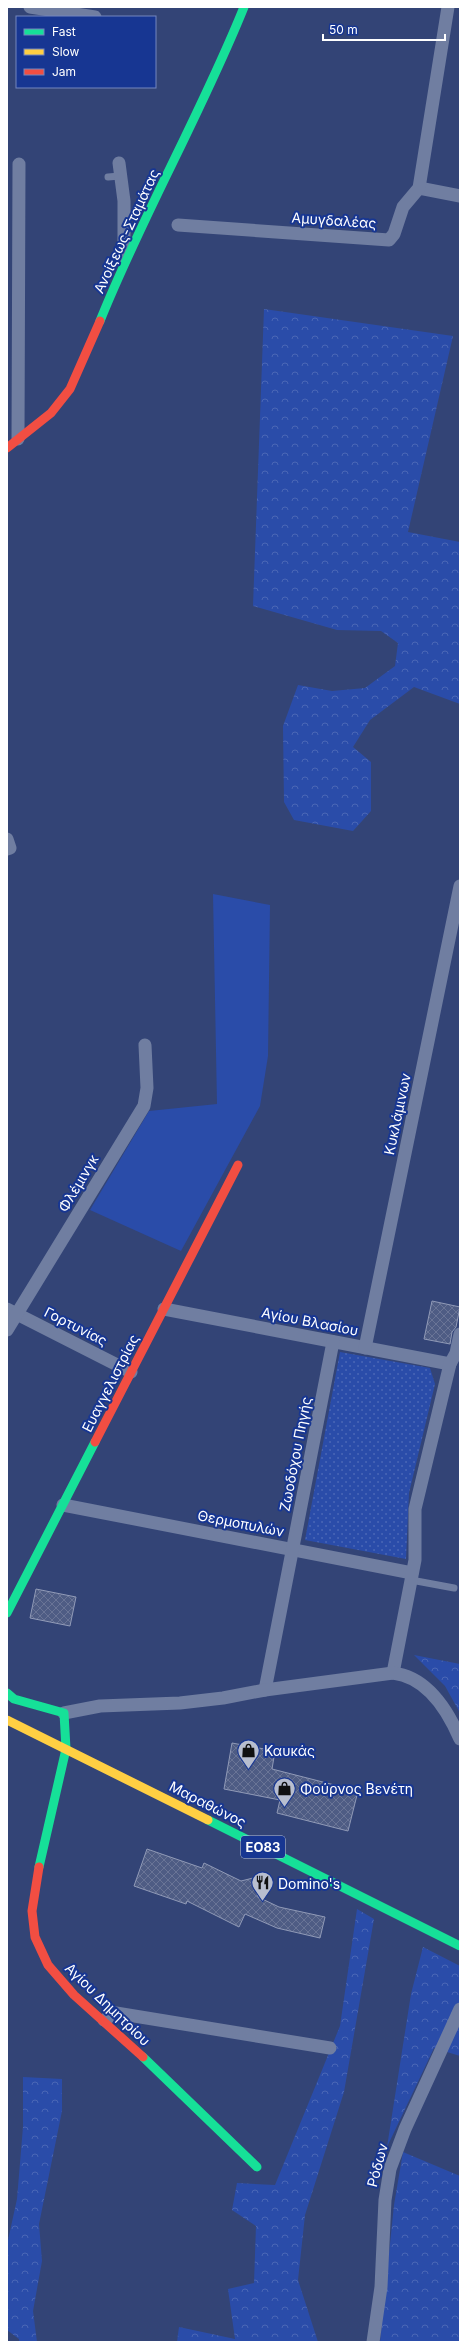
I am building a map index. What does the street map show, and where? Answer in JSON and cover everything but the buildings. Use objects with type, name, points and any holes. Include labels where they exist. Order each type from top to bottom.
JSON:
[{"type":"street","points":[[30,7],[88,16]]},
{"type":"street","name":"Ανοίξεως-Σταμάτας","points":[[7,448],[51,413],[70,389],[83,364],[124,262],[220,67],[244,7]]},
{"type":"street","name":"Αμυγδαλέας","points":[[178,225],[389,240],[394,234],[404,207],[419,188],[448,7]]},
{"type":"street","points":[[119,163],[114,177],[124,201],[124,262]]},
{"type":"street","points":[[18,439],[19,164]]},
{"type":"street","points":[[419,188],[460,196]]},
{"type":"street","name":"Κυκλάμινων","points":[[365,1348],[460,886]]},
{"type":"street","name":"Φλέμινγκ","points":[[7,1330],[12,1312],[144,1106],[146,1088],[145,1045]]},
{"type":"street","name":"Ευαγγελιστρίας","points":[[7,1613],[238,1165]]},
{"type":"street","name":"Αγίου Βλασίου","points":[[164,1308],[365,1348],[455,1360]]},
{"type":"street","name":"Γορτυνίας","points":[[12,1312],[131,1372]]},
{"type":"street","points":[[393,1673],[415,1560],[415,1509],[455,1360],[460,1334]]},
{"type":"street","name":"Ζωοδόχου Πηγής","points":[[265,1690],[333,1342]]},
{"type":"street","name":"Θερμοπυλών","points":[[62,1505],[293,1550],[412,1576]]},
{"type":"street","points":[[7,1693],[14,1699],[64,1713],[100,1706],[187,1702],[393,1673],[407,1675],[423,1685],[441,1706],[460,1739]]},
{"type":"street","name":"Αγίου Δημητρίου","points":[[64,1713],[66,1749],[36,1879],[32,1912],[35,1937],[48,1965],[74,1995],[104,2020],[257,2167]]},
{"type":"street","name":"Μαραθώνος","points":[[7,1720],[460,1946]]},
{"type":"street","name":"Ρόδων","points":[[373,2342],[381,2287],[385,2200],[390,2169],[405,2128],[460,2009]]},
{"type":"street","points":[[104,2020],[116,2013],[330,2048]]},
{"type":"lane","points":[[412,1576],[454,1588]]},
{"type":"green space","points":[[264,309],[453,336],[408,532],[460,542],[460,704],[414,687],[370,720],[353,747],[371,762],[371,811],[353,831],[294,820],[284,802],[283,726],[298,685],[332,691],[365,688],[395,666],[398,643],[381,631],[337,630],[253,606]]},
{"type":"green space","points":[[213,894],[270,905],[268,1056],[260,1106],[181,1251],[90,1210],[149,1111],[217,1104]]},
{"type":"green space","points":[[340,1352],[430,1368],[435,1384],[409,1493],[406,1559],[305,1540]]},
{"type":"green space","points":[[414,1655],[460,1664],[460,1713],[445,1686]]},
{"type":"green space","points":[[357,1909],[374,1919],[344,2092],[305,2215],[298,2280],[318,2342],[177,2342],[179,2327],[235,2339],[228,2289],[254,2283],[256,2226],[232,2210],[237,2183],[275,2185],[340,2026]]},
{"type":"green space","points":[[423,1947],[460,1966],[460,2056],[434,2048],[387,2147],[411,1994]]},
{"type":"green space","points":[[23,2077],[62,2079],[62,2111],[39,2224],[42,2261],[33,2311],[37,2342],[19,2342],[19,2339],[7,2330],[7,2245],[17,2199],[23,2127]]},
{"type":"green space","points":[[403,2152],[460,2176],[460,2342],[380,2342],[394,2205]]},
{"type":"traffic: fast","points":[[100,321],[117,281],[209,86],[244,7]]},
{"type":"traffic: fast","points":[[7,1613],[95,1442]]},
{"type":"traffic: fast","points":[[7,1693],[14,1699],[64,1713],[66,1749],[39,1867]]},
{"type":"traffic: fast","points":[[208,1820],[460,1946]]},
{"type":"traffic: fast","points":[[143,2057],[257,2167]]},
{"type":"traffic: slow","points":[[7,1720],[208,1820]]},
{"type":"traffic: jam","points":[[7,448],[51,413],[70,389],[100,321]]},
{"type":"traffic: jam","points":[[95,1442],[238,1165]]},
{"type":"traffic: jam","points":[[39,1867],[32,1911],[35,1937],[48,1965],[74,1995],[143,2057]]},
{"type":"place","name":"Καυκάς","points":[[249,1770]]},
{"type":"place","name":"Φούρνος Βενέτη","points":[[284,1808]]},
{"type":"place","name":"Domino's","points":[[262,1902]]}]
